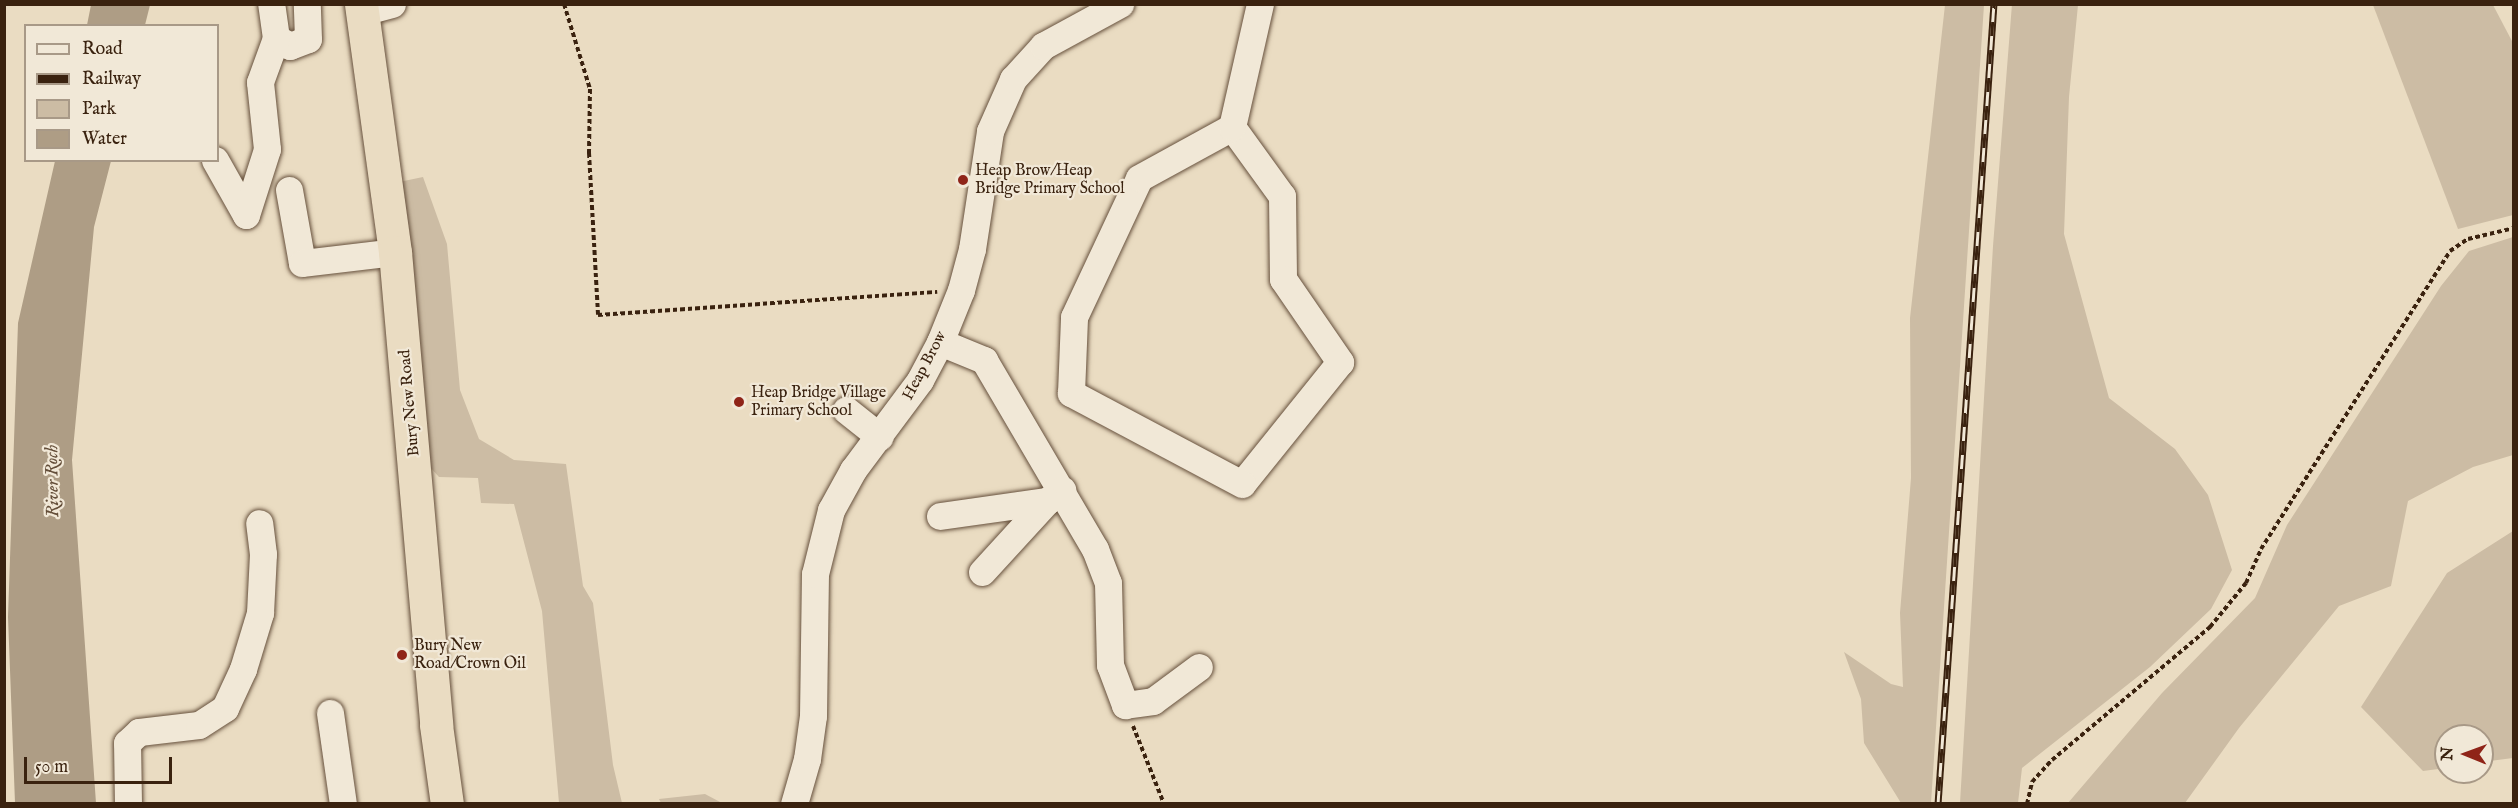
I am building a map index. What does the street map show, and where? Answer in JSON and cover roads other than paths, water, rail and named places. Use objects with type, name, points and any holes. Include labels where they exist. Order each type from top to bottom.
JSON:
[{"type":"highway","name":"Bury New Road","points":[[372,7],[436,725],[447,804]]},
{"type":"street","points":[[216,162],[246,215],[266,158],[260,76],[276,38],[271,4]]},
{"type":"street","points":[[276,38],[290,46],[308,39],[307,4]]},
{"type":"street","name":"Heap Brow","points":[[794,804],[807,759],[813,716],[815,574],[821,541],[831,510],[853,470],[880,437],[920,380],[940,342],[961,290],[981,204],[990,131],[1013,79],[1043,46],[1120,4]]},
{"type":"street","points":[[1232,127],[1282,196],[1283,279],[1340,362],[1242,484],[1071,393],[1074,317],[1139,178],[1232,127],[1260,4]]},
{"type":"street","points":[[289,190],[302,263],[395,252]]},
{"type":"street","points":[[940,342],[984,360],[1055,495],[1095,549],[1108,583],[1107,647],[1114,680],[1125,705],[1153,701],[1199,667]]},
{"type":"street","points":[[846,410],[880,437]]},
{"type":"street","points":[[940,516],[1055,495]]},
{"type":"street","points":[[982,572],[1055,495]]},
{"type":"street","points":[[128,804],[127,743],[140,732],[199,726],[225,708],[234,689],[260,613],[263,554],[259,523]]},
{"type":"street","points":[[330,712],[343,804]]},
{"type":"water","points":[[91,4],[150,5],[145,24],[87,24]]},
{"type":"water","name":"River Roch","points":[[55,162],[111,162],[94,227],[72,460],[96,803],[15,803],[8,617],[18,323]]},
{"type":"railway","points":[[1938,804],[1994,4]]},
{"type":"place","name":"Heap Brow/Heap Bridge Primary School","points":[[963,180]]},
{"type":"place","name":"Heap Bridge Village Primary School","points":[[739,402]]},
{"type":"place","name":"Bury New Road/Crown Oil","points":[[402,655]]}]
